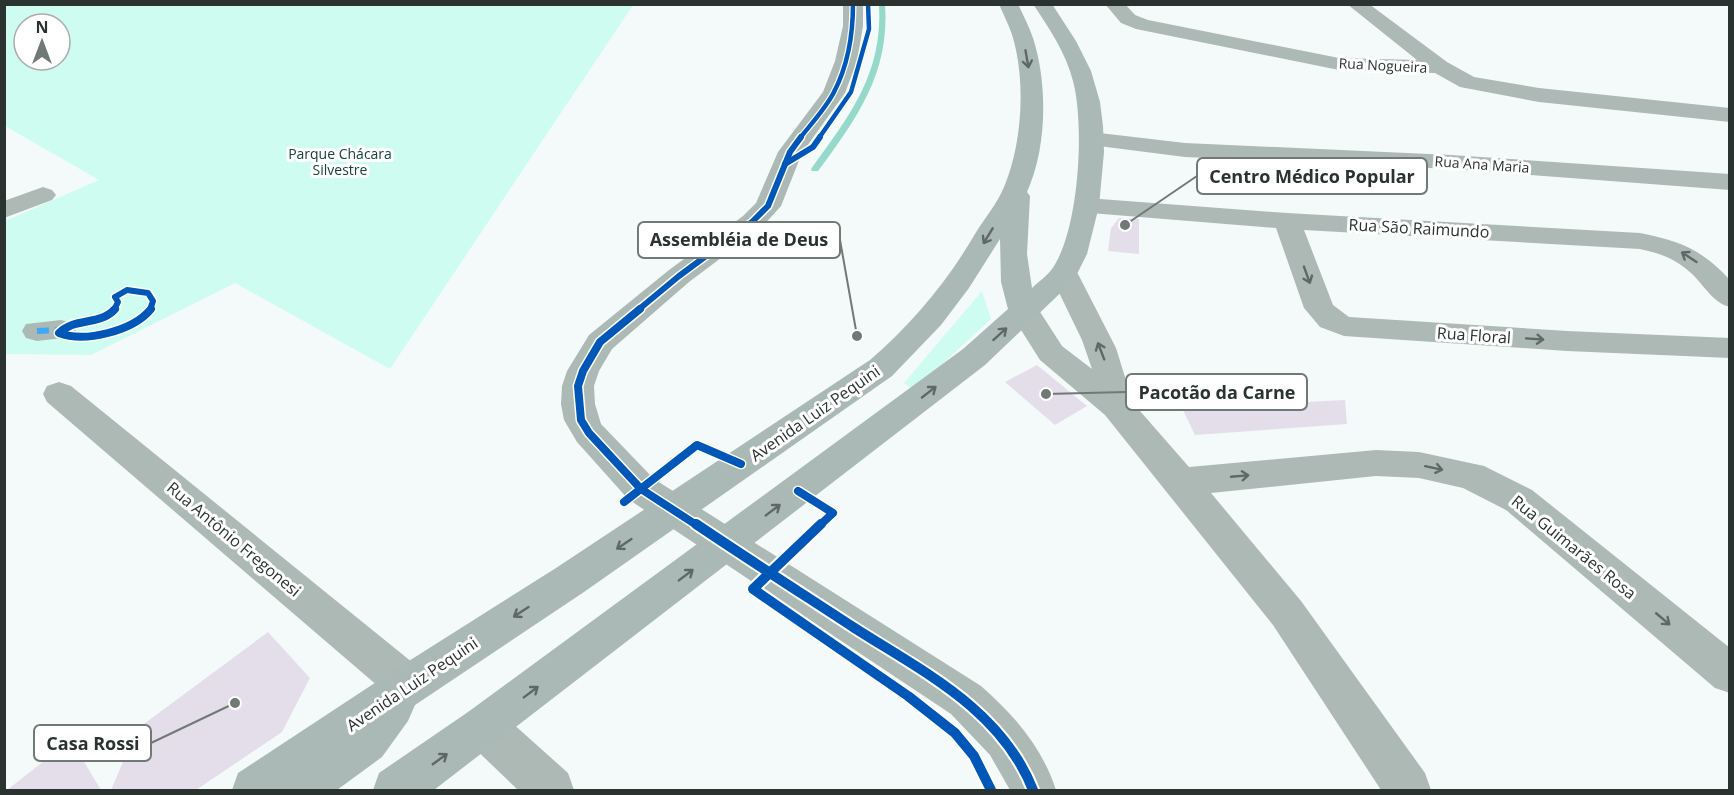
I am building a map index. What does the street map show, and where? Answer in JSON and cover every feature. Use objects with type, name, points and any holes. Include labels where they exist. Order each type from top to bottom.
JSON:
[{"type":"main road","name":"Avenida Luiz Pequini","points":[[255,790],[408,685],[673,511],[881,368],[910,344],[930,322],[961,279],[1018,186],[1029,139],[1030,74],[1024,39],[1008,4]]},
{"type":"main road","points":[[396,790],[484,727],[974,357],[1064,274],[1074,256],[1087,206],[1091,139],[1090,109],[1084,80],[1067,45],[1042,4]]},
{"type":"main road","points":[[1018,186],[1012,260],[1017,293],[1024,311]]},
{"type":"main road","points":[[298,790],[366,742],[408,685]]},
{"type":"street","points":[[853,4],[853,26],[846,61],[834,93],[790,152],[768,206],[728,242],[679,276],[600,342],[583,371],[578,386],[581,420],[589,433],[641,489],[966,700],[1003,734],[1026,769],[1033,790]]},
{"type":"street","name":"Rua Nogueira","points":[[1113,4],[1128,19],[1160,29],[1339,64],[1439,67],[1453,76],[1488,87],[1539,95],[1730,116]]},
{"type":"street","points":[[1356,4],[1439,67]]},
{"type":"street","name":"Rua Ana Maria","points":[[1091,139],[1185,150],[1451,162],[1730,182]]},
{"type":"street","points":[[4,210],[43,195]]},
{"type":"street","name":"Rua São Raimundo","points":[[1087,206],[1287,221],[1640,241],[1666,245],[1684,253],[1698,263],[1730,298]]},
{"type":"street","name":"Rua Floral","points":[[1287,221],[1319,308],[1326,318],[1338,325],[1355,328],[1567,341],[1730,348]]},
{"type":"street","points":[[1064,274],[1098,340],[1117,407]]},
{"type":"street","points":[[1024,311],[1051,353],[1117,407],[1287,613],[1408,790]]},
{"type":"street","name":"Rua Antônio Fregonesi","points":[[59,394],[408,685]]},
{"type":"street","name":"Rua Guimarães Rosa","points":[[1181,482],[1376,464],[1419,465],[1471,476],[1519,500],[1730,674]]},
{"type":"street","points":[[484,727],[551,790]]},
{"type":"green space","name":"Parque Chácara Silvestre","points":[[5,5],[633,5],[390,369],[235,283],[91,355],[5,354],[5,221],[99,180],[5,126]]},
{"type":"green space","points":[[982,291],[991,319],[914,390],[904,383]]},
{"type":"building","points":[[1119,218],[1139,219],[1139,254],[1108,251],[1111,228]]},
{"type":"building","points":[[1037,365],[1087,406],[1055,425],[1005,382]]},
{"type":"building","points":[[1345,400],[1347,424],[1195,435],[1182,408]]},
{"type":"building","points":[[268,632],[310,678],[282,732],[196,790],[111,790],[137,729]]},
{"type":"building","points":[[71,740],[101,790],[7,790]]},
{"type":"waterway","points":[[815,169],[842,133],[874,71],[881,49],[882,4]]},
{"type":"marked path","points":[[37,331],[61,330]]},
{"type":"cycle path","points":[[853,4],[853,26],[846,61],[834,93],[790,152],[768,206],[752,222],[679,276],[600,342],[583,371],[578,386],[581,420],[589,433],[641,489],[966,700],[1006,740],[1021,762],[1033,790]]},
{"type":"cycle path","points":[[785,164],[813,147],[851,92],[869,29],[868,4]]},
{"type":"cycle path","points":[[127,290],[148,293],[153,301],[150,311],[119,329],[94,337],[70,337],[59,333],[65,327],[73,324],[108,316],[114,311],[118,302],[115,297],[127,290]]},
{"type":"cycle path","points":[[624,502],[697,445],[741,464]]},
{"type":"cycle path","points":[[798,491],[833,513],[753,589],[908,696],[955,733],[974,756],[991,790]]},
{"type":"place","name":"Centro Médico Popular","points":[[1125,225]]},
{"type":"place","name":"Assembléia de Deus","points":[[857,336]]},
{"type":"place","name":"Pacotão da Carne","points":[[1046,394]]},
{"type":"place","name":"Casa Rossi","points":[[235,703]]}]
